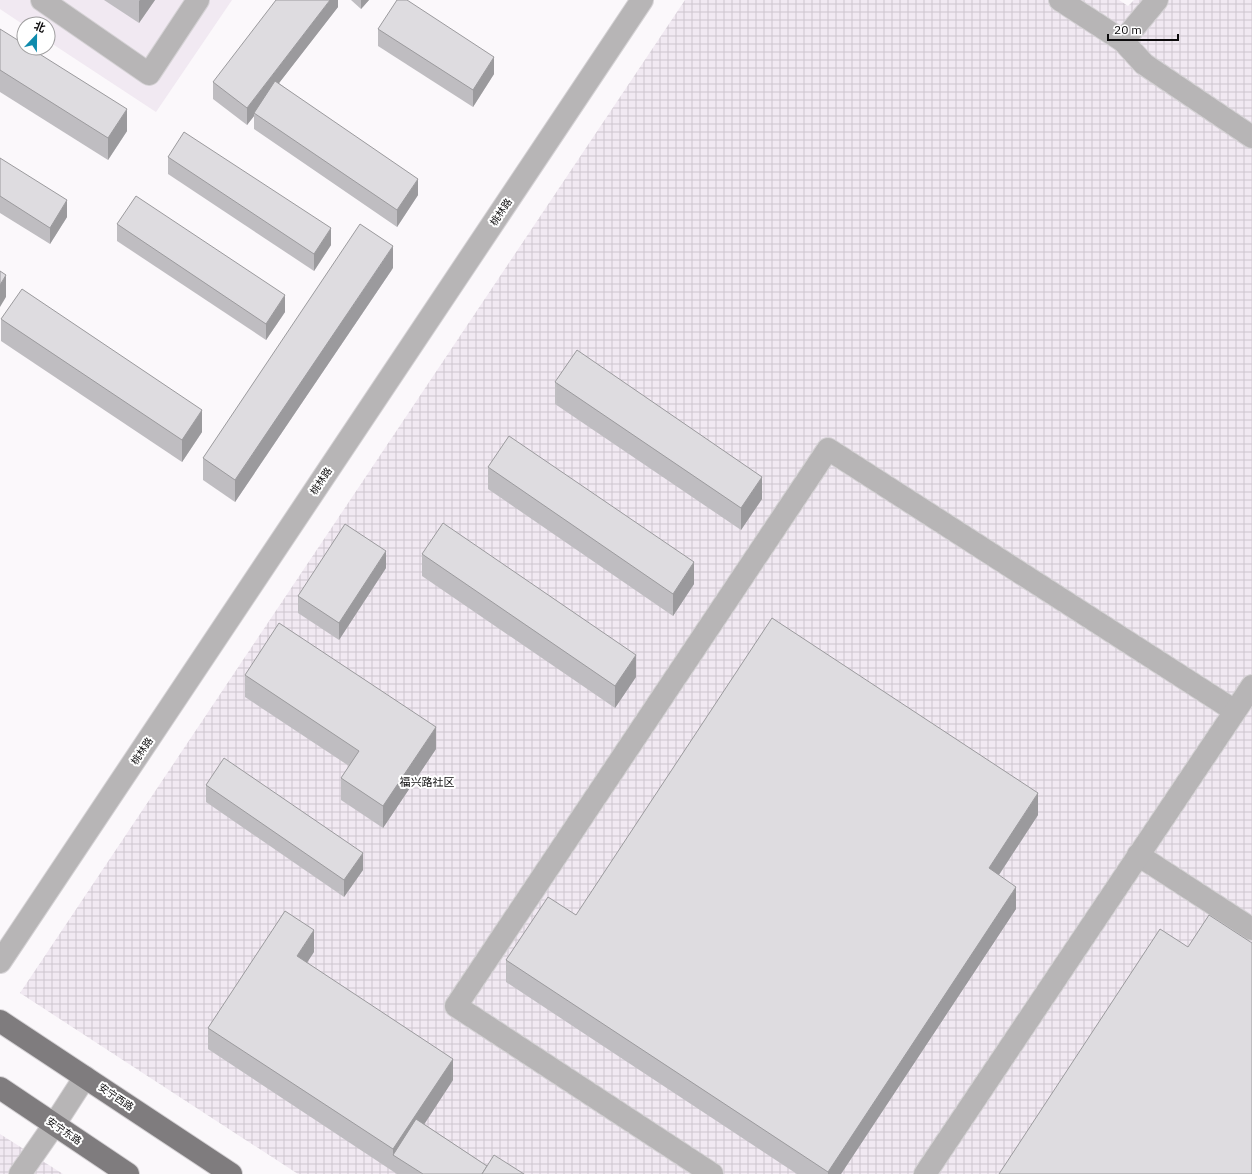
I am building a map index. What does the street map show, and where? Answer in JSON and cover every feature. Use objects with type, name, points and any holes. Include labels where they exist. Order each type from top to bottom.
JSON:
[{"type":"main road","name":"安宁西路","points":[[0,1021],[232,1174]]},
{"type":"main road","name":"安宁东路","points":[[0,1088],[128,1174]]},
{"type":"street","points":[[42,0],[149,74],[198,0]]},
{"type":"street","name":"桃林路","points":[[0,962],[642,0]]},
{"type":"street","points":[[1060,0],[1123,41],[1144,64],[1252,137]]},
{"type":"street","points":[[1123,41],[1157,0]]},
{"type":"street","points":[[712,1174],[456,1006],[828,449],[1235,711]]},
{"type":"street","points":[[925,1174],[1252,686]]},
{"type":"street","points":[[1138,855],[1252,929]]},
{"type":"street","points":[[20,1174],[85,1077]]},
{"type":"shaded area","points":[[0,0],[232,0],[156,112],[56,46],[56,16],[16,16],[16,20],[0,9]]},
{"type":"shaded area","points":[[685,0],[1119,0],[1128,6],[1134,0],[1252,0],[1252,1174],[298,1174],[20,993]]},
{"type":"shaded area","points":[[0,1134],[63,1174],[0,1174]]},
{"type":"building","points":[[276,0],[330,0],[247,108],[213,82]]},
{"type":"building","points":[[397,0],[407,0],[494,57],[473,90],[378,29]]},
{"type":"building","points":[[0,29],[16,39],[16,56],[43,56],[127,109],[108,138],[0,70]]},
{"type":"building","points":[[275,81],[418,179],[397,210],[254,113]]},
{"type":"building","points":[[184,132],[331,228],[314,254],[168,157]]},
{"type":"building","points":[[0,158],[67,200],[50,228],[0,196]]},
{"type":"building","points":[[136,196],[285,295],[266,324],[117,224]]},
{"type":"building","points":[[360,224],[393,246],[235,480],[203,458]]},
{"type":"building","points":[[0,271],[6,275],[0,285]]},
{"type":"building","points":[[22,289],[202,410],[182,440],[1,319]]},
{"type":"building","points":[[577,350],[762,477],[741,508],[555,382]]},
{"type":"building","points":[[509,436],[694,562],[673,594],[488,467]]},
{"type":"building","points":[[443,523],[636,655],[615,686],[422,554]]},
{"type":"building","points":[[345,524],[386,551],[339,623],[298,596]]},
{"type":"building","points":[[772,618],[1038,793],[989,868],[1016,887],[828,1172],[506,960],[548,897],[576,915]]},
{"type":"building","points":[[279,623],[436,727],[383,806],[341,778],[359,751],[245,675]]},
{"type":"building","points":[[224,758],[363,853],[344,880],[206,785]]},
{"type":"building","points":[[285,911],[314,930],[297,956],[453,1059],[393,1149],[208,1028]]},
{"type":"building","points":[[1209,915],[1252,943],[1252,1174],[999,1174],[1160,929],[1188,947]]},
{"type":"building","points":[[416,1119],[487,1166],[482,1174],[423,1174],[393,1155]]},
{"type":"building","points":[[494,1155],[524,1174],[482,1174]]},
{"type":"district","name":"福兴路社区","points":[[427,782]]}]
